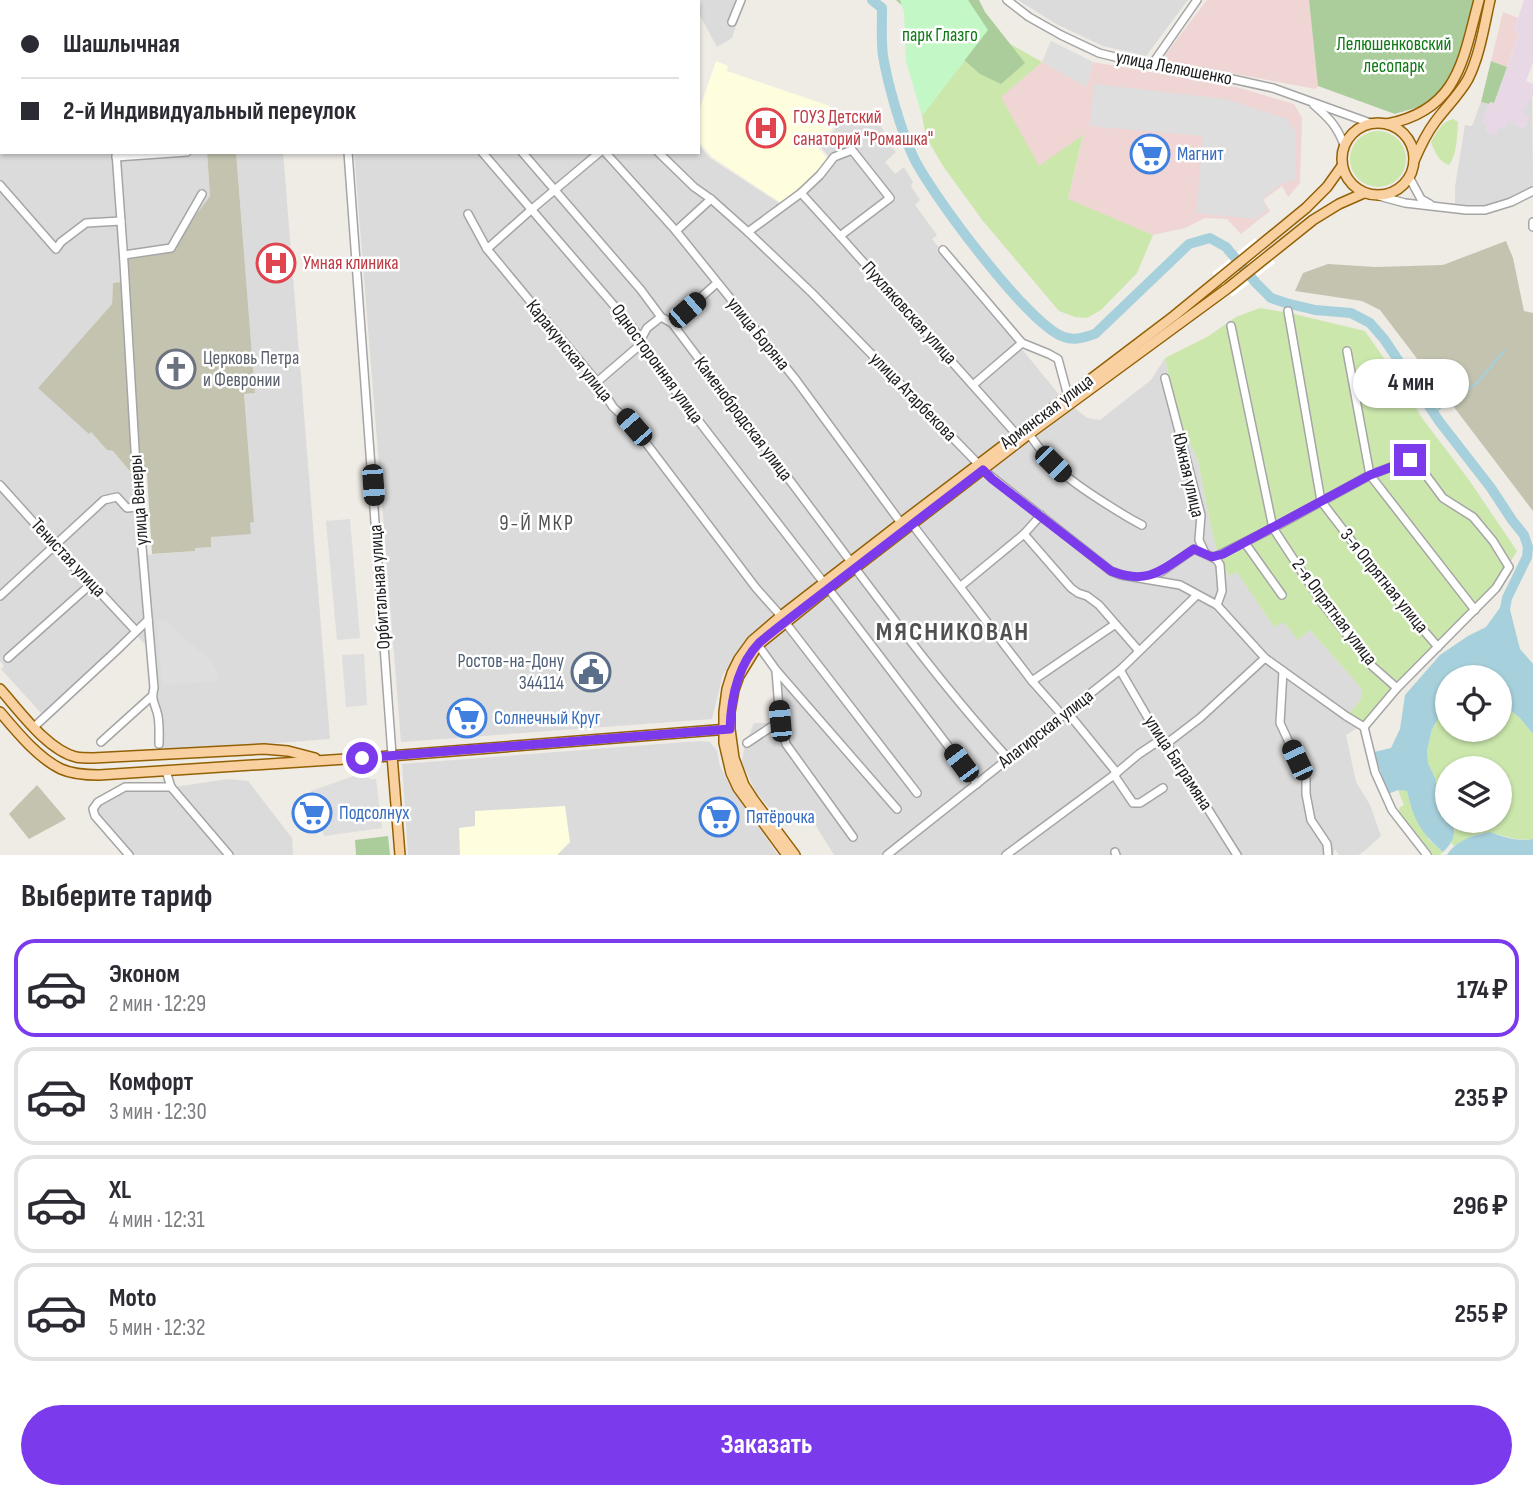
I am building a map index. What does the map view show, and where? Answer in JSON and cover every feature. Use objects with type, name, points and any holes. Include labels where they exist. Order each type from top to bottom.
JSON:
[{"type":"main road","points":[[1479,0],[1466,53],[1458,73],[1443,93],[1422,113],[1398,122],[1363,127],[1353,133],[1345,145],[1342,157],[1345,175],[1350,183],[1364,193],[1378,196],[1393,192],[1409,177],[1433,124],[1468,78],[1476,58],[1490,0]]},
{"type":"main road","points":[[1385,124],[1397,129],[1407,138],[1414,162]]},
{"type":"main road","name":"Армянская улица","points":[[731,689],[732,673],[752,641],[912,524],[1017,435],[1174,316],[1306,208],[1327,187],[1342,166]]},
{"type":"main road","name":"Армянская улица","points":[[853,565],[901,523],[1029,434],[1228,288],[1313,219],[1364,193]]},
{"type":"main road","name":"Армянская улица","points":[[731,689],[758,645],[783,619]]},
{"type":"main road","points":[[0,689],[58,749],[77,757],[264,750],[288,751],[324,760]]},
{"type":"main road","points":[[731,689],[724,712],[734,758],[744,785],[796,855]]},
{"type":"main road","points":[[0,712],[39,753],[60,769],[99,775],[727,730]]},
{"type":"main road","points":[[727,730],[727,758],[738,788],[787,855]]},
{"type":"main road","points":[[199,769],[208,762],[208,751]]},
{"type":"main road","name":"Орбитальная улица","points":[[392,755],[400,855]]},
{"type":"street","points":[[732,22],[741,0]]},
{"type":"street","name":"улица Лелюшенко","points":[[1007,0],[1029,17],[1094,51],[1151,66],[1205,73],[1273,88],[1373,124]]},
{"type":"street","points":[[1151,66],[1196,0]]},
{"type":"street","points":[[1310,102],[1338,129],[1345,145]]},
{"type":"street","points":[[748,232],[800,193],[820,175],[834,157],[852,150],[890,198],[841,236]]},
{"type":"street","points":[[116,155],[140,154]]},
{"type":"street","name":"Орбитальная улица","points":[[348,154],[392,755]]},
{"type":"street","name":"Односторонняя улица","points":[[484,154],[629,323],[977,784]]},
{"type":"street","name":"Каменобродская улица","points":[[524,154],[661,317],[672,323],[946,687],[1008,758]]},
{"type":"street","points":[[487,249],[599,154]]},
{"type":"street","name":"улица Боряна","points":[[604,154],[676,232],[796,380],[901,523]]},
{"type":"street","name":"улица Атарбекова","points":[[660,154],[812,293],[992,479],[1111,571],[1180,585],[1197,595]]},
{"type":"street","name":"улица Венеры","points":[[116,155],[138,507],[154,688],[152,696],[157,712],[159,744]]},
{"type":"street","points":[[1409,177],[1424,202],[1441,207]]},
{"type":"street","points":[[0,185],[56,249],[86,223],[121,221]]},
{"type":"street","points":[[1378,196],[1405,203],[1485,210],[1511,202],[1533,191]]},
{"type":"street","name":"Пухляковская улица","points":[[800,193],[1017,435]]},
{"type":"street","points":[[124,255],[171,248],[202,194]]},
{"type":"street","points":[[676,232],[711,199]]},
{"type":"street","name":"Каракумская улица","points":[[468,214],[487,249],[597,382],[613,407],[634,427],[917,793]]},
{"type":"street","points":[[943,250],[1022,343],[1058,359],[1068,396]]},
{"type":"street","points":[[672,323],[717,283]]},
{"type":"street","name":"3-я Опрятная улица","points":[[1288,311],[1321,501],[1394,596],[1438,647]]},
{"type":"street","points":[[597,382],[641,342],[647,328],[661,317]]},
{"type":"street","name":"2-я Опрятная улица","points":[[1231,326],[1273,528],[1323,604],[1371,665],[1397,688]]},
{"type":"street","points":[[973,385],[1022,343]]},
{"type":"street","points":[[1347,351],[1370,475],[1475,610]]},
{"type":"street","name":"Южная улица","points":[[1165,378],[1201,515],[1199,540],[1205,553],[1220,565],[1222,592],[1217,605]]},
{"type":"street","points":[[1029,434],[1042,453],[1065,476],[1142,525]]},
{"type":"street","points":[[1144,578],[1161,572],[1194,549],[1212,557],[1223,554],[1370,475],[1410,460],[1417,463],[1443,498],[1473,517],[1493,541],[1509,567],[1496,588],[1397,688],[1364,727]]},
{"type":"street","name":"Тенистая улица","points":[[0,485],[90,585],[95,587],[136,631]]},
{"type":"street","points":[[0,596],[104,500],[117,497],[127,508],[138,507]]},
{"type":"street","points":[[961,586],[1024,534],[1041,515]]},
{"type":"street","points":[[912,524],[1032,681],[1065,714],[1116,774],[1133,803],[1140,803],[1163,788]]},
{"type":"street","points":[[1024,534],[1070,588],[1099,605],[1139,652]]},
{"type":"street","points":[[1245,542],[1282,594]]},
{"type":"street","points":[[8,658],[90,585]]},
{"type":"street","points":[[1197,595],[1217,605],[1265,658],[1364,727],[1375,772],[1392,810],[1427,855]]},
{"type":"street","name":"Алагирская улица","points":[[887,855],[1120,670],[1197,595]]},
{"type":"street","points":[[34,727],[148,620]]},
{"type":"street","points":[[1032,681],[1114,625]]},
{"type":"street","points":[[758,645],[776,670],[897,809]]},
{"type":"street","points":[[1006,855],[1139,754],[1200,718],[1265,658]]},
{"type":"street","points":[[776,670],[780,721],[786,744],[853,837]]},
{"type":"street","name":"улица Баграмяна","points":[[1120,670],[1233,854]]},
{"type":"street","points":[[1283,671],[1280,723],[1306,779],[1311,820],[1327,844],[1328,855]]},
{"type":"street","points":[[101,742],[152,696]]},
{"type":"street","points":[[747,743],[780,721]]},
{"type":"street","points":[[166,771],[171,787],[229,855]]},
{"type":"street","points":[[129,855],[95,816],[93,809],[98,802],[125,787],[171,787]]},
{"type":"shaded area","points":[[700,0],[745,0],[732,38],[717,47],[700,16]]},
{"type":"shaded area","points":[[1018,0],[1188,0],[1146,56],[1103,46],[1056,24]]},
{"type":"shaded area","points":[[1207,0],[1309,0],[1318,86],[1316,89],[1166,61],[1165,55]]},
{"type":"shaded area","points":[[1524,0],[1533,0],[1533,62],[1526,81],[1533,84],[1533,95],[1522,112],[1530,117],[1523,128],[1508,121],[1504,129],[1499,127],[1496,135],[1485,131],[1487,125],[1482,122],[1490,102],[1494,103],[1513,51],[1519,32],[1514,30]]},
{"type":"shaded area","points":[[1503,12],[1518,18],[1514,30],[1519,32],[1507,67],[1491,61]]},
{"type":"shaded area","points":[[1051,41],[1093,62],[1087,87],[1042,62]]},
{"type":"shaded area","name":"ГОУЗ Детский санаторий \"Ромашка\"","points":[[716,61],[728,66],[727,71],[827,105],[845,114],[817,146],[829,160],[825,167],[781,203],[712,157],[700,143],[700,107]]},
{"type":"shaded area","points":[[1042,62],[1087,87],[1093,62],[1236,87],[1294,104],[1302,118],[1300,183],[1288,197],[1282,186],[1263,200],[1270,211],[1241,234],[1227,219],[1205,218],[1185,228],[1153,235],[1068,200],[1083,136],[1039,167],[1000,97]]},
{"type":"shaded area","points":[[1094,84],[1226,99],[1287,119],[1295,131],[1296,179],[1281,184],[1262,199],[1267,210],[1256,219],[1196,213],[1203,136],[1090,126]]},
{"type":"shaded area","points":[[1532,95],[1533,192],[1492,210],[1455,211],[1455,187],[1465,125],[1472,126],[1481,102],[1489,104],[1483,122],[1499,127],[1508,121],[1523,128],[1527,123],[1522,112]]},
{"type":"shaded area","points":[[847,115],[864,123],[875,118],[884,131],[880,134],[896,152],[885,162],[895,174],[904,167],[920,200],[915,205],[937,235],[932,239],[1061,397],[1087,418],[1100,420],[1151,380],[1165,358],[1178,418],[1198,460],[1217,550],[1229,576],[1237,571],[1274,627],[1284,621],[1310,630],[1362,689],[1365,723],[1346,735],[1356,782],[1370,805],[1381,836],[1362,853],[1339,855],[1335,849],[1333,855],[834,855],[808,813],[786,826],[756,793],[742,762],[744,748],[754,723],[778,723],[776,672],[759,651],[770,639],[748,640],[723,674],[712,719],[401,742],[354,154],[700,154],[700,146],[710,158],[782,205],[832,161],[820,146]]},
{"type":"shaded area","points":[[0,154],[207,154],[210,196],[167,253],[125,260],[127,281],[113,283],[112,304],[38,388],[91,432],[107,450],[113,451],[134,476],[147,646],[132,631],[42,714],[1,669],[4,666],[0,661]]},
{"type":"shaded area","points":[[207,154],[236,154],[255,393],[244,394],[254,522],[250,523],[251,534],[211,537],[211,547],[152,554],[147,474],[134,476],[113,451],[107,450],[91,432],[89,434],[38,388],[112,304],[113,283],[127,281],[125,260],[167,253],[210,196]]},
{"type":"shaded area","points":[[236,154],[283,154],[330,739],[161,752],[146,555],[194,551],[194,548],[210,537],[254,522],[244,394],[255,393]]},
{"type":"shaded area","points":[[1506,241],[1513,258],[1524,311],[1533,313],[1533,511],[1380,310],[1362,301],[1295,291],[1303,273],[1328,264],[1375,267],[1443,265]]},
{"type":"shaded area","points":[[350,519],[360,638],[337,640],[326,521]]},
{"type":"shaded area","points":[[157,620],[165,620],[211,661],[219,681],[162,685]]},
{"type":"shaded area","points":[[364,654],[367,705],[346,707],[342,655]]},
{"type":"shaded area","points":[[710,742],[717,751],[720,766],[730,786],[778,855],[408,855],[402,764]]},
{"type":"shaded area","points":[[368,771],[369,779],[376,779],[382,828],[324,836],[311,791]]},
{"type":"shaded area","points":[[228,779],[248,781],[292,838],[293,855],[134,855],[95,810],[125,790],[174,787]]},
{"type":"shaded area","points":[[37,785],[66,819],[29,839],[9,814]]},
{"type":"shaded area","points":[[565,806],[570,842],[557,855],[460,855],[459,828],[475,826],[475,811]]},
{"type":"green space","points":[[896,0],[979,0],[985,12],[1025,63],[1001,84],[980,74]]},
{"type":"green space","name":"парк Глазго","points":[[900,0],[968,0],[988,30],[922,116],[906,61],[904,12]]},
{"type":"green space","name":"Лелюшенковский лесопарк","points":[[1309,0],[1475,0],[1459,56],[1437,94],[1426,103],[1395,114],[1318,86]]},
{"type":"green space","points":[[987,31],[1042,62],[1001,97],[1039,166],[1083,135],[1068,199],[1153,235],[1137,273],[1101,310],[1087,318],[1059,311],[983,221],[943,166],[926,137],[922,116]]},
{"type":"green space","points":[[1491,61],[1507,67],[1494,103],[1489,104],[1481,102]]},
{"type":"green space","points":[[1453,119],[1458,122],[1457,139],[1454,156],[1449,165],[1440,159],[1431,142],[1442,125]]},
{"type":"green space","points":[[1372,131],[1384,131],[1394,135],[1402,143],[1406,159],[1402,175],[1394,183],[1384,187],[1372,187],[1362,183],[1354,175],[1350,165],[1350,153],[1354,143],[1362,135]]},
{"type":"green space","points":[[1260,308],[1365,331],[1422,418],[1469,480],[1517,551],[1495,587],[1365,723],[1350,713],[1362,698],[1362,689],[1310,630],[1298,640],[1284,622],[1274,627],[1237,572],[1229,576],[1217,550],[1198,460],[1178,418],[1165,358],[1207,337],[1236,317]]},
{"type":"green space","points":[[1512,712],[1520,718],[1533,734],[1533,839],[1517,839],[1492,833],[1512,833],[1512,756],[1435,756],[1435,778],[1428,763],[1427,751],[1435,724],[1435,742],[1512,742]]},
{"type":"green space","points":[[1398,790],[1407,791],[1411,806],[1429,840],[1443,852],[1440,855],[1428,855],[1398,814],[1400,807],[1404,805]]},
{"type":"green space","points":[[1454,833],[1482,833],[1454,846],[1451,843]]},
{"type":"green space","points":[[388,836],[390,855],[356,855],[355,840]]},
{"type":"water","points":[[1507,598],[1520,649],[1533,664],[1533,734],[1512,712],[1512,665],[1435,665],[1435,724],[1427,751],[1428,763],[1435,778],[1435,833],[1454,833],[1443,852],[1419,825],[1407,791],[1398,790],[1388,794],[1374,752],[1391,748],[1400,729],[1405,695],[1440,655],[1486,627]]},
{"type":"water","points":[[1493,833],[1516,839],[1533,839],[1533,855],[1447,855],[1466,839]]},
{"type":"pier","points":[[1255,238],[1275,263],[1232,297],[1212,273]]},
{"type":"waterway","points":[[872,0],[882,8],[883,56],[891,93],[921,172],[981,255],[1028,309],[1048,328],[1064,337],[1076,339],[1095,334],[1189,244],[1210,238],[1226,247],[1271,298],[1315,310],[1351,313],[1370,323],[1524,535],[1528,547],[1527,557],[1507,598],[1505,609]]},
{"type":"waterway","points":[[1433,413],[1477,383],[1505,350]]},
{"type":"place","name":"ГОУЗ Детский санаторий \"Ромашка\"","points":[[766,128]]},
{"type":"place","name":"Магнит","points":[[1150,154]]},
{"type":"place","name":"Умная клиника","points":[[276,263]]},
{"type":"place","name":"Церковь Петра и Февронии","points":[[176,369]]},
{"type":"place","name":"Ростов-на-Дону 344114","points":[[591,672]]},
{"type":"place","name":"Солнечный Круг","points":[[467,718]]},
{"type":"place","name":"Подсолнух","points":[[312,813]]},
{"type":"place","name":"Пятёрочка","points":[[719,817]]},
{"type":"district","name":"9-Й МКР","points":[[537,523]]},
{"type":"district","name":"МЯСНИКОВАН","points":[[953,632]]},
{"type":"route","points":[[362,758],[730,729],[730,712],[738,676],[758,645],[983,470],[1111,571],[1144,578],[1161,572],[1194,549],[1212,557],[1223,554],[1370,475],[1410,460]]}]
